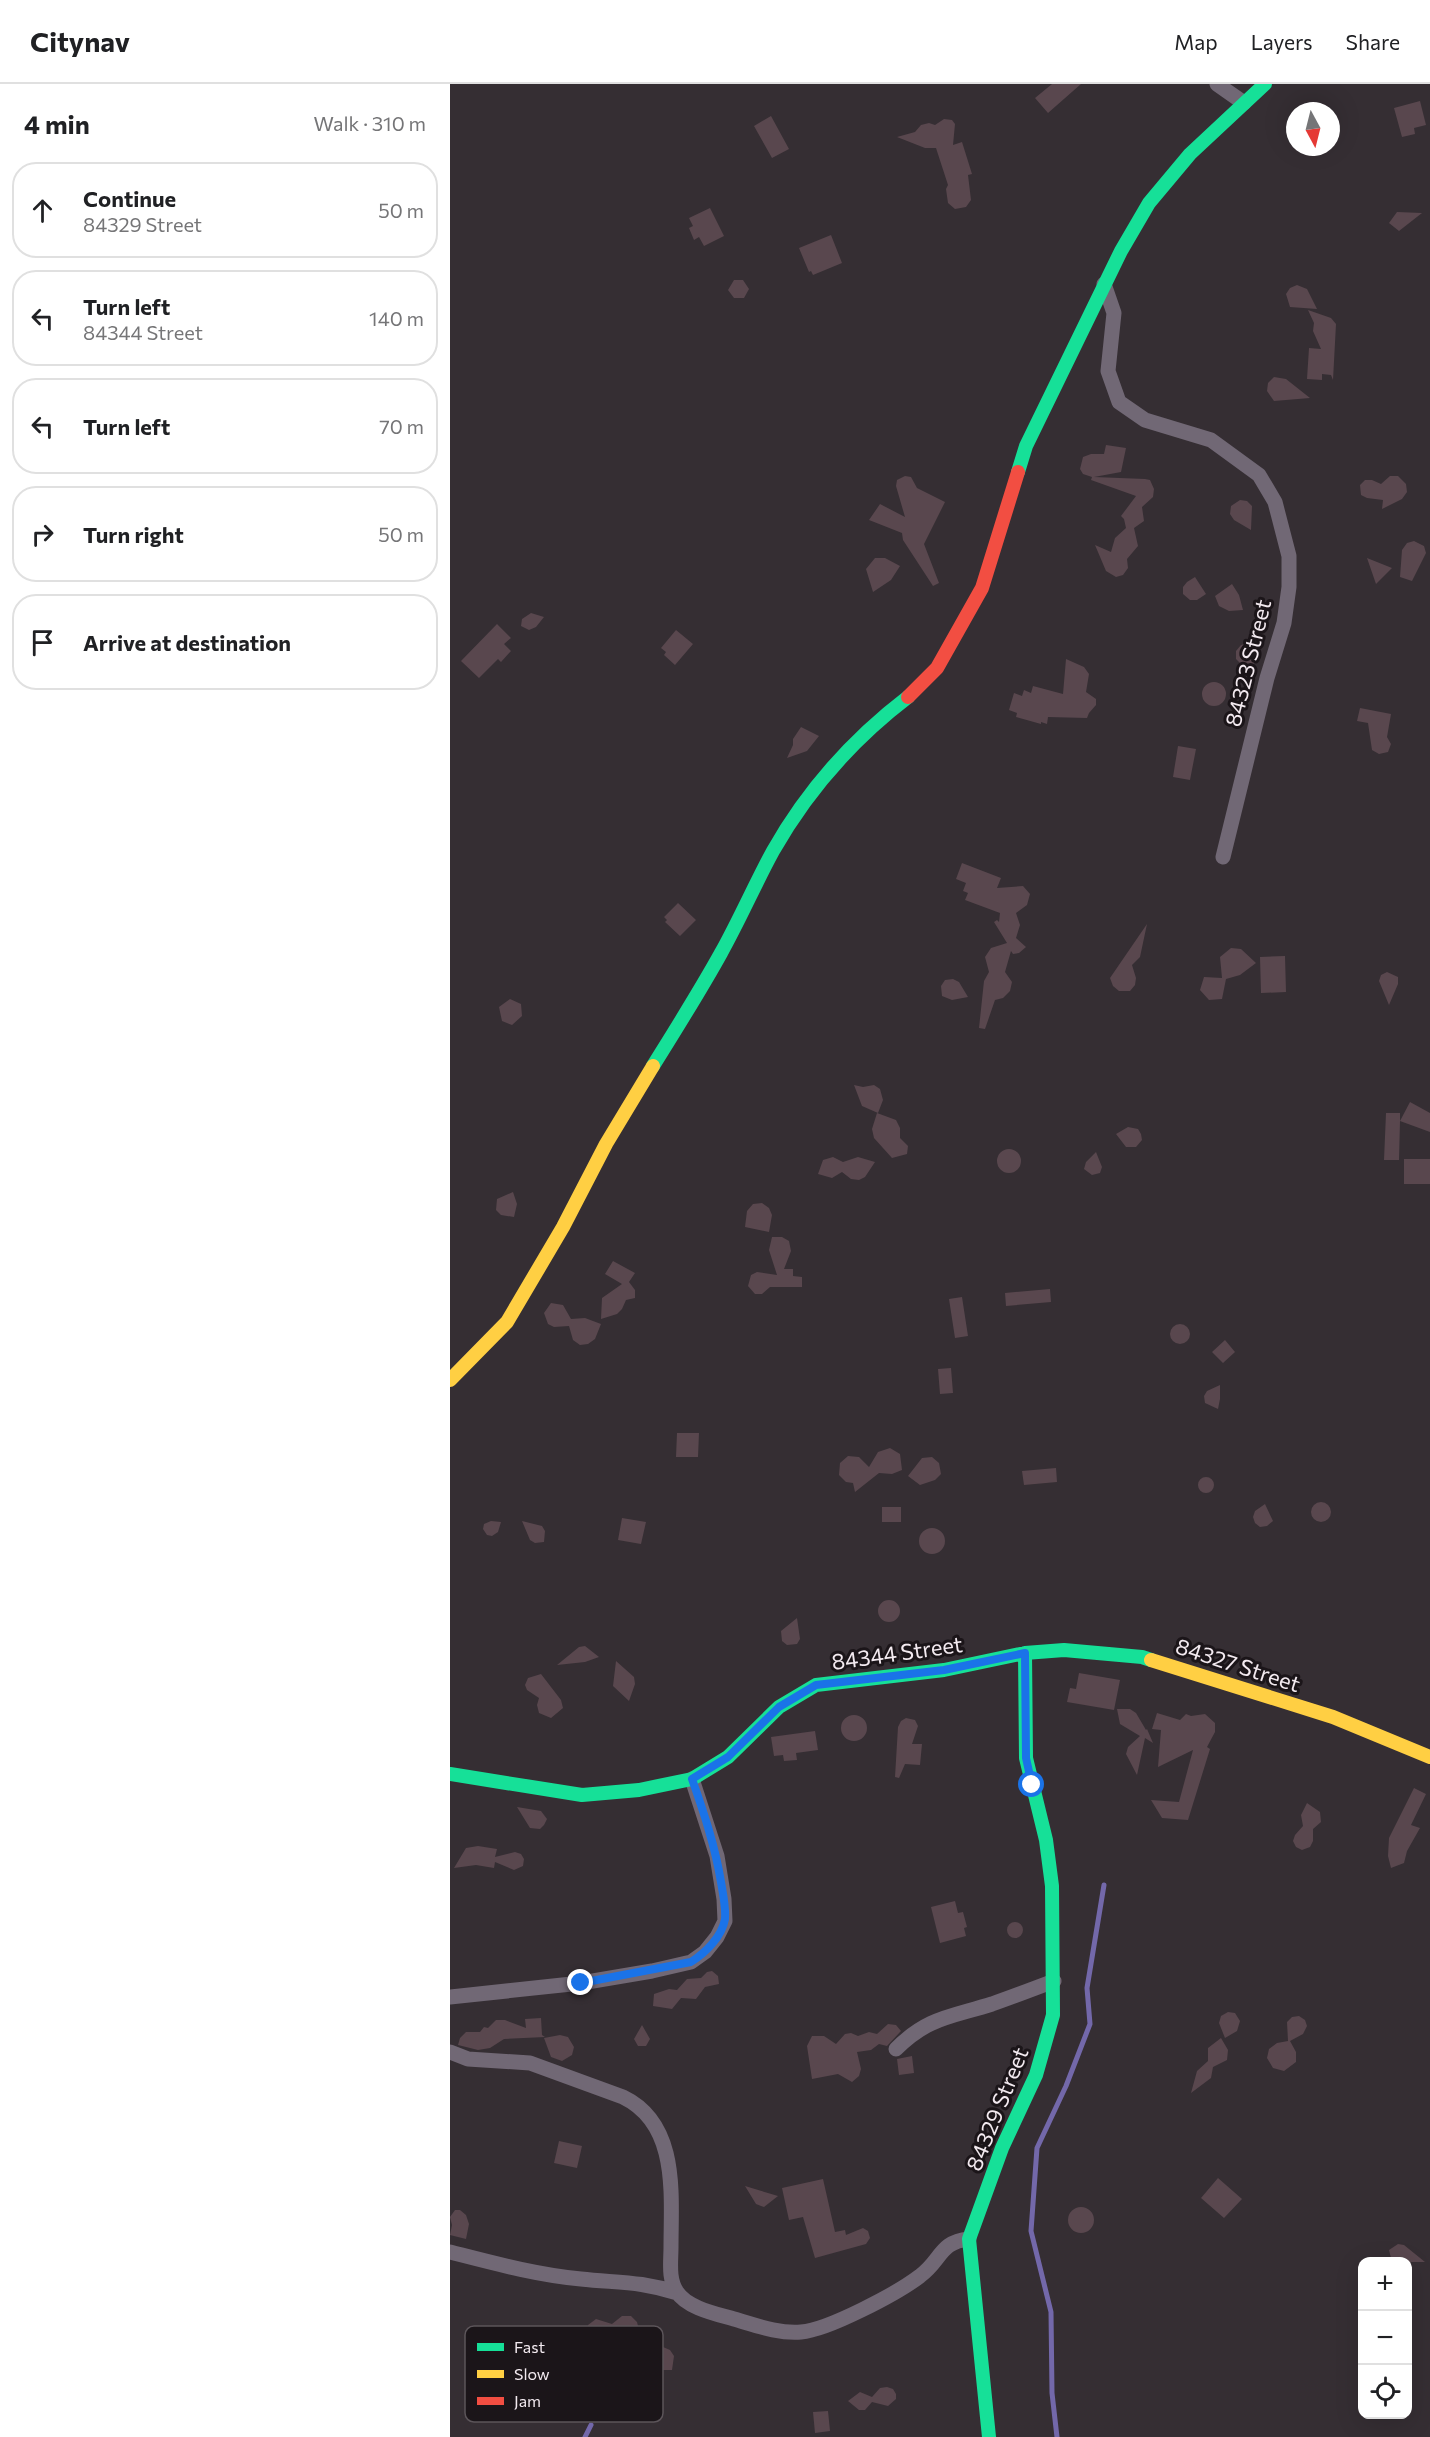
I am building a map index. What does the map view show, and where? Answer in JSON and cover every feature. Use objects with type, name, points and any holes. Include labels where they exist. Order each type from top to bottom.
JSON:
[{"type":"street","points":[[1217,84],[1244,102]]},
{"type":"street","points":[[450,1380],[507,1322],[563,1227],[606,1144],[721,953],[774,850],[800,810],[841,756],[881,718],[911,695],[937,668],[982,588],[1026,446],[1104,284],[1149,203],[1190,154],[1265,84]]},
{"type":"street","name":"84323 Street","points":[[1104,284],[1113,313],[1108,371],[1119,402],[1145,420],[1211,440],[1259,475],[1275,502],[1289,556],[1289,587],[1284,623],[1267,678],[1223,857]]},
{"type":"street","name":"84327 Street","points":[[1025,1653],[1064,1650],[1142,1657],[1333,1717],[1430,1757]]},
{"type":"street","name":"84344 Street","points":[[450,1774],[582,1795],[639,1790],[692,1779],[728,1757],[779,1707],[816,1685],[944,1670],[1025,1653]]},
{"type":"street","name":"84329 Street","points":[[989,2437],[969,2239],[1002,2148],[1036,2075],[1053,2015],[1052,1886],[1046,1840],[1026,1758],[1025,1653]]},
{"type":"street","points":[[450,1997],[581,1983],[652,1971],[691,1962],[705,1952],[717,1937],[725,1921],[724,1899],[717,1856],[692,1779]]},
{"type":"street","points":[[896,2049],[912,2033],[930,2022],[991,2004],[1054,1981]]},
{"type":"street","points":[[450,2052],[468,2060],[530,2063],[623,2097],[636,2103],[647,2112],[657,2127],[671,2180],[671,2276],[677,2293]]},
{"type":"street","points":[[450,2252],[527,2271],[656,2286],[677,2293],[691,2304],[730,2318],[773,2330],[801,2332],[834,2323],[899,2289],[920,2277],[933,2265],[945,2247],[954,2241],[969,2239]]},
{"type":"building","points":[[1052,84],[1081,84],[1048,113],[1035,98]]},
{"type":"building","points":[[1420,101],[1426,125],[1414,128],[1415,134],[1402,137],[1394,108]]},
{"type":"building","points":[[771,116],[789,149],[772,158],[754,126]]},
{"type":"building","points":[[944,119],[952,120],[955,124],[953,145],[962,142],[972,174],[968,175],[971,200],[966,207],[955,209],[948,203],[946,189],[948,185],[936,148],[925,148],[897,137],[915,132],[921,125],[929,123],[935,125]]},
{"type":"building","points":[[710,208],[724,236],[704,246],[699,237],[694,240],[689,228],[693,226],[689,218]]},
{"type":"building","points":[[1397,212],[1422,213],[1399,231],[1389,223]]},
{"type":"building","points":[[831,235],[842,263],[813,275],[811,271],[809,272],[799,248]]},
{"type":"building","points":[[734,280],[743,280],[749,289],[744,298],[734,298],[728,290]]},
{"type":"building","points":[[1297,285],[1307,289],[1317,309],[1290,307],[1286,294],[1290,288]]},
{"type":"building","points":[[1308,310],[1331,318],[1336,324],[1333,380],[1331,375],[1322,374],[1322,380],[1307,379],[1309,348],[1321,349],[1313,331],[1314,323]]},
{"type":"building","points":[[1274,377],[1286,379],[1310,398],[1274,401],[1267,391],[1268,383]]},
{"type":"building","points":[[1106,445],[1126,448],[1121,472],[1094,477],[1150,480],[1154,489],[1153,497],[1142,507],[1144,521],[1134,528],[1138,546],[1127,559],[1128,568],[1123,575],[1116,577],[1106,571],[1095,545],[1111,552],[1115,538],[1126,528],[1121,516],[1136,496],[1091,480],[1092,477],[1083,474],[1080,469],[1083,457],[1091,454],[1104,454]]},
{"type":"building","points":[[905,476],[911,477],[917,488],[945,502],[924,544],[939,583],[933,586],[903,540],[902,533],[869,520],[880,504],[905,517],[896,486],[897,480]]},
{"type":"building","points":[[1390,476],[1398,476],[1406,484],[1407,492],[1402,499],[1382,509],[1383,500],[1361,495],[1360,485],[1365,480],[1381,484]]},
{"type":"building","points":[[1240,500],[1247,501],[1252,506],[1251,530],[1234,520],[1230,514],[1231,506]]},
{"type":"building","points":[[1414,541],[1424,546],[1426,553],[1412,581],[1400,577],[1402,550],[1407,543]]},
{"type":"building","points":[[875,558],[885,558],[900,566],[891,580],[873,592],[866,569]]},
{"type":"building","points":[[1367,558],[1392,568],[1376,584]]},
{"type":"building","points":[[1195,577],[1206,594],[1197,600],[1190,600],[1183,594],[1183,587]]},
{"type":"building","points":[[1232,584],[1239,595],[1243,610],[1229,611],[1219,606],[1215,596]]},
{"type":"building","points":[[531,613],[544,617],[536,627],[529,630],[521,626],[522,619]]},
{"type":"building","points":[[497,624],[511,638],[504,644],[511,651],[501,662],[498,659],[479,678],[461,661]]},
{"type":"building","points":[[676,630],[693,644],[675,665],[664,655],[666,652],[661,648]]},
{"type":"building","points":[[1252,642],[1258,651],[1258,658],[1252,666],[1244,667],[1236,659],[1236,651],[1241,645]]},
{"type":"building","points":[[1066,659],[1084,667],[1089,674],[1086,692],[1096,699],[1096,705],[1087,718],[1048,717],[1047,724],[1041,722],[1041,724],[1016,717],[1017,713],[1009,710],[1014,693],[1022,696],[1024,690],[1031,693],[1033,686],[1063,694]]},
{"type":"building","points":[[1214,682],[1222,686],[1226,694],[1222,702],[1214,706],[1206,702],[1202,694],[1206,686]]},
{"type":"building","points":[[1360,708],[1391,714],[1387,737],[1391,744],[1388,752],[1379,754],[1372,750],[1368,723],[1357,721]]},
{"type":"building","points":[[801,727],[819,736],[807,751],[787,758],[793,745],[793,739]]},
{"type":"building","points":[[1178,746],[1196,749],[1190,780],[1173,777]]},
{"type":"building","points":[[962,863],[1001,878],[997,888],[1023,886],[1030,894],[1027,905],[1016,913],[1020,925],[1016,938],[1026,947],[1019,953],[1013,954],[1011,951],[1005,972],[1012,982],[1010,991],[1003,998],[995,1000],[985,1029],[979,1028],[984,981],[989,972],[985,957],[991,948],[1007,943],[994,922],[997,920],[999,922],[1000,913],[965,900],[968,893],[963,891],[966,883],[956,879]]},
{"type":"building","points":[[678,903],[696,920],[680,936],[665,922],[667,920],[664,917]]},
{"type":"building","points":[[1147,924],[1140,957],[1132,965],[1136,978],[1135,985],[1130,991],[1119,991],[1113,986],[1110,978]]},
{"type":"building","points":[[1231,948],[1241,949],[1256,963],[1240,975],[1226,979],[1222,999],[1209,1000],[1200,990],[1204,977],[1222,978],[1220,957]]},
{"type":"building","points":[[1285,956],[1286,992],[1261,993],[1260,957]]},
{"type":"building","points":[[1387,972],[1398,977],[1398,984],[1389,1005],[1379,981],[1381,975]]},
{"type":"building","points":[[953,979],[959,982],[968,997],[952,1000],[942,996],[941,986],[945,980]]},
{"type":"building","points":[[510,999],[521,1004],[522,1016],[512,1025],[502,1021],[499,1007]]},
{"type":"building","points":[[854,1085],[863,1087],[874,1085],[880,1089],[883,1100],[878,1113],[862,1106]]},
{"type":"building","points":[[1410,1102],[1430,1113],[1430,1132],[1400,1121]]},
{"type":"building","points":[[877,1113],[896,1120],[900,1128],[900,1138],[908,1146],[907,1154],[892,1158],[874,1138],[872,1129]]},
{"type":"building","points":[[1386,1113],[1400,1113],[1399,1160],[1384,1160]]},
{"type":"building","points":[[1128,1127],[1138,1129],[1141,1134],[1142,1140],[1136,1147],[1126,1147],[1116,1134]]},
{"type":"building","points":[[1009,1149],[1018,1152],[1021,1161],[1018,1170],[1009,1173],[1000,1170],[997,1161],[1000,1152]]},
{"type":"building","points":[[1096,1152],[1102,1167],[1100,1173],[1092,1175],[1084,1169],[1086,1162]]},
{"type":"building","points":[[833,1157],[843,1162],[858,1157],[875,1162],[865,1177],[859,1180],[851,1179],[842,1172],[832,1178],[818,1174],[823,1160]]},
{"type":"building","points":[[1404,1159],[1430,1159],[1430,1184],[1404,1184]]},
{"type":"building","points":[[513,1192],[517,1204],[514,1217],[501,1215],[496,1210],[497,1199]]},
{"type":"building","points":[[762,1203],[769,1208],[772,1215],[769,1232],[745,1227],[747,1211],[753,1204]]},
{"type":"building","points":[[772,1237],[782,1237],[789,1241],[791,1251],[784,1269],[793,1269],[793,1276],[802,1277],[802,1287],[770,1287],[762,1294],[755,1294],[748,1286],[751,1275],[757,1272],[777,1275],[769,1250]]},
{"type":"building","points":[[613,1261],[635,1273],[629,1282],[635,1290],[635,1298],[626,1300],[617,1314],[601,1319],[602,1298],[622,1284],[605,1274]]},
{"type":"building","points":[[1050,1289],[1051,1302],[1006,1306],[1005,1293]]},
{"type":"building","points":[[962,1297],[968,1336],[955,1338],[949,1299]]},
{"type":"building","points":[[551,1303],[563,1305],[571,1319],[585,1318],[601,1324],[595,1339],[588,1344],[580,1345],[573,1340],[569,1326],[554,1327],[548,1324],[544,1313]]},
{"type":"building","points":[[1180,1324],[1187,1327],[1190,1334],[1187,1341],[1180,1344],[1173,1341],[1170,1334],[1173,1327]]},
{"type":"building","points":[[1225,1340],[1235,1352],[1223,1363],[1212,1352]]},
{"type":"building","points":[[951,1368],[953,1393],[940,1394],[938,1369]]},
{"type":"building","points":[[1220,1385],[1218,1409],[1205,1403],[1204,1396],[1207,1391]]},
{"type":"building","points":[[677,1433],[699,1433],[698,1457],[676,1457]]},
{"type":"building","points":[[890,1448],[900,1454],[902,1470],[892,1474],[879,1473],[855,1492],[853,1483],[846,1482],[839,1475],[840,1463],[848,1456],[859,1457],[869,1467],[878,1452]]},
{"type":"building","points":[[932,1457],[939,1463],[941,1474],[935,1480],[920,1485],[908,1476],[922,1458]]},
{"type":"building","points":[[1056,1468],[1057,1482],[1024,1485],[1022,1471]]},
{"type":"building","points":[[1206,1477],[1212,1479],[1214,1485],[1212,1491],[1206,1493],[1200,1491],[1198,1485],[1200,1479]]},
{"type":"building","points":[[1317,1502],[1325,1502],[1331,1508],[1331,1516],[1325,1522],[1317,1522],[1311,1516],[1311,1508]]},
{"type":"building","points":[[1265,1504],[1273,1521],[1267,1526],[1260,1527],[1255,1523],[1253,1517],[1255,1511]]},
{"type":"building","points":[[882,1507],[901,1507],[901,1522],[882,1522]]},
{"type":"building","points":[[622,1518],[646,1522],[641,1544],[618,1540]]},
{"type":"building","points":[[491,1521],[501,1522],[498,1532],[492,1536],[487,1535],[483,1529],[484,1524]]},
{"type":"building","points":[[522,1521],[542,1526],[545,1531],[544,1542],[535,1543],[530,1540]]},
{"type":"building","points":[[932,1528],[941,1532],[945,1541],[941,1550],[932,1554],[923,1550],[919,1541],[923,1532]]},
{"type":"building","points":[[889,1600],[897,1603],[900,1611],[897,1619],[889,1622],[881,1619],[878,1611],[881,1603]]},
{"type":"building","points":[[797,1618],[800,1639],[797,1644],[787,1645],[782,1641],[781,1631]]},
{"type":"building","points":[[585,1646],[599,1657],[585,1662],[557,1665],[579,1647]]},
{"type":"building","points":[[616,1661],[634,1677],[635,1684],[629,1701],[613,1686]]},
{"type":"building","points":[[1079,1673],[1120,1680],[1114,1710],[1067,1702],[1070,1688],[1076,1689]]},
{"type":"building","points":[[541,1674],[561,1700],[563,1708],[551,1718],[539,1713],[537,1705],[539,1698],[527,1690],[525,1685],[528,1678]]},
{"type":"building","points":[[1117,1709],[1130,1709],[1136,1713],[1153,1743],[1145,1738],[1137,1775],[1126,1754],[1128,1747],[1140,1736],[1120,1724]]},
{"type":"building","points":[[1157,1713],[1180,1720],[1186,1714],[1191,1716],[1205,1714],[1215,1723],[1215,1732],[1207,1747],[1210,1749],[1188,1820],[1162,1818],[1151,1800],[1179,1802],[1193,1750],[1158,1767],[1161,1730],[1152,1729]]},
{"type":"building","points":[[854,1715],[863,1719],[867,1728],[863,1737],[854,1741],[845,1737],[841,1728],[845,1719]]},
{"type":"building","points":[[906,1718],[915,1720],[918,1726],[912,1744],[922,1744],[920,1765],[905,1764],[899,1778],[895,1777],[898,1727]]},
{"type":"building","points":[[815,1731],[818,1750],[796,1753],[797,1760],[784,1761],[783,1755],[774,1756],[771,1737]]},
{"type":"building","points":[[1414,1788],[1426,1794],[1411,1825],[1420,1828],[1407,1851],[1404,1863],[1391,1868],[1388,1856],[1389,1838]]},
{"type":"building","points":[[1307,1803],[1320,1812],[1321,1822],[1313,1829],[1313,1841],[1310,1847],[1302,1850],[1296,1847],[1293,1841],[1303,1826],[1301,1815]]},
{"type":"building","points":[[517,1807],[541,1811],[547,1819],[544,1825],[540,1829],[530,1828]]},
{"type":"building","points":[[478,1846],[497,1849],[495,1857],[515,1852],[521,1854],[524,1859],[523,1866],[514,1870],[495,1862],[494,1868],[476,1865],[454,1868],[466,1848]]},
{"type":"building","points":[[955,1901],[958,1913],[963,1912],[967,1927],[964,1928],[966,1936],[940,1943],[931,1907]]},
{"type":"building","points":[[1015,1922],[1021,1924],[1023,1930],[1021,1936],[1015,1938],[1009,1936],[1007,1930],[1009,1924]]},
{"type":"building","points":[[712,1971],[718,1976],[719,1984],[705,1987],[696,1999],[681,1998],[672,2009],[653,2006],[654,1994],[669,1989],[677,1990],[687,1979],[701,1978],[707,1972]]},
{"type":"building","points":[[1228,2012],[1235,2013],[1240,2021],[1237,2031],[1225,2038],[1219,2023],[1221,2016]]},
{"type":"building","points":[[1299,2016],[1305,2020],[1307,2026],[1303,2034],[1290,2041],[1296,2052],[1296,2062],[1284,2071],[1273,2068],[1267,2058],[1269,2049],[1277,2043],[1288,2041],[1287,2022],[1292,2017]]},
{"type":"building","points":[[541,2018],[542,2035],[545,2037],[504,2039],[490,2048],[478,2050],[458,2045],[460,2038],[466,2032],[480,2032],[496,2020],[505,2020],[526,2028],[525,2019]]},
{"type":"building","points":[[888,2024],[896,2025],[901,2031],[887,2046],[879,2044],[871,2050],[857,2052],[861,2069],[859,2076],[852,2082],[838,2074],[812,2079],[807,2046],[812,2036],[824,2036],[836,2044],[845,2034],[851,2033],[858,2036],[869,2032],[877,2034]]},
{"type":"building","points":[[642,2025],[650,2039],[646,2046],[638,2046],[634,2039]]},
{"type":"building","points":[[560,2035],[568,2037],[574,2047],[572,2055],[562,2061],[551,2057],[544,2038]]},
{"type":"building","points":[[1221,2038],[1228,2050],[1227,2060],[1213,2067],[1211,2078],[1191,2093],[1197,2071],[1208,2061],[1208,2048]]},
{"type":"building","points":[[912,2056],[914,2073],[899,2075],[897,2059]]},
{"type":"building","points":[[559,2141],[582,2146],[577,2168],[554,2163]]},
{"type":"building","points":[[1218,2178],[1242,2199],[1224,2218],[1201,2198]]},
{"type":"building","points":[[823,2179],[835,2232],[845,2230],[846,2235],[863,2228],[868,2231],[870,2238],[866,2244],[815,2258],[803,2217],[789,2220],[782,2188]]},
{"type":"building","points":[[745,2186],[778,2196],[764,2207],[756,2204]]},
{"type":"building","points":[[1081,2207],[1090,2211],[1094,2220],[1090,2229],[1081,2233],[1072,2229],[1068,2220],[1072,2211]]},
{"type":"building","points":[[455,2210],[460,2210],[466,2215],[469,2224],[466,2239],[450,2235],[452,2225],[450,2217]]},
{"type":"building","points":[[1398,2244],[1404,2245],[1425,2262],[1412,2262],[1412,2257],[1391,2257],[1389,2250]]},
{"type":"building","points":[[622,2316],[631,2316],[638,2326],[588,2326],[596,2319],[612,2324]]},
{"type":"building","points":[[663,2347],[670,2350],[674,2356],[672,2370],[663,2370]]},
{"type":"building","points":[[880,2388],[893,2389],[896,2394],[896,2399],[888,2406],[872,2402],[865,2410],[859,2410],[848,2401],[860,2392],[872,2397]]},
{"type":"building","points":[[828,2411],[830,2431],[815,2433],[813,2412]]},
{"type":"waterway","points":[[1057,2437],[1052,2393],[1051,2312],[1031,2231],[1037,2148],[1066,2086],[1090,2024],[1087,1988],[1104,1885]]},
{"type":"waterway","points":[[585,2437],[591,2425]]},
{"type":"traffic: fast","points":[[1018,472],[1026,446],[1121,251],[1149,203],[1190,154],[1265,84]]},
{"type":"traffic: fast","points":[[653,1066],[713,967],[786,829],[816,787],[850,748],[908,697]]},
{"type":"traffic: fast","points":[[450,1774],[582,1795],[639,1790],[692,1779],[728,1757],[779,1707],[816,1685],[944,1670],[1025,1653],[1064,1650],[1142,1657],[1151,1660]]},
{"type":"traffic: fast","points":[[989,2437],[969,2239],[1002,2148],[1036,2075],[1053,2015],[1052,1886],[1046,1840],[1026,1758],[1025,1653]]},
{"type":"traffic: slow","points":[[450,1380],[507,1322],[563,1227],[606,1144],[653,1066]]},
{"type":"traffic: slow","points":[[1151,1660],[1333,1717],[1430,1757]]},
{"type":"traffic: jam","points":[[908,697],[937,668],[982,588],[1018,472]]},
{"type":"route","points":[[581,1983],[691,1962],[705,1952],[717,1937],[725,1921],[724,1899],[717,1856],[692,1779],[728,1757],[779,1707],[816,1685],[944,1670],[1025,1653],[1026,1758],[1032,1785]]}]
